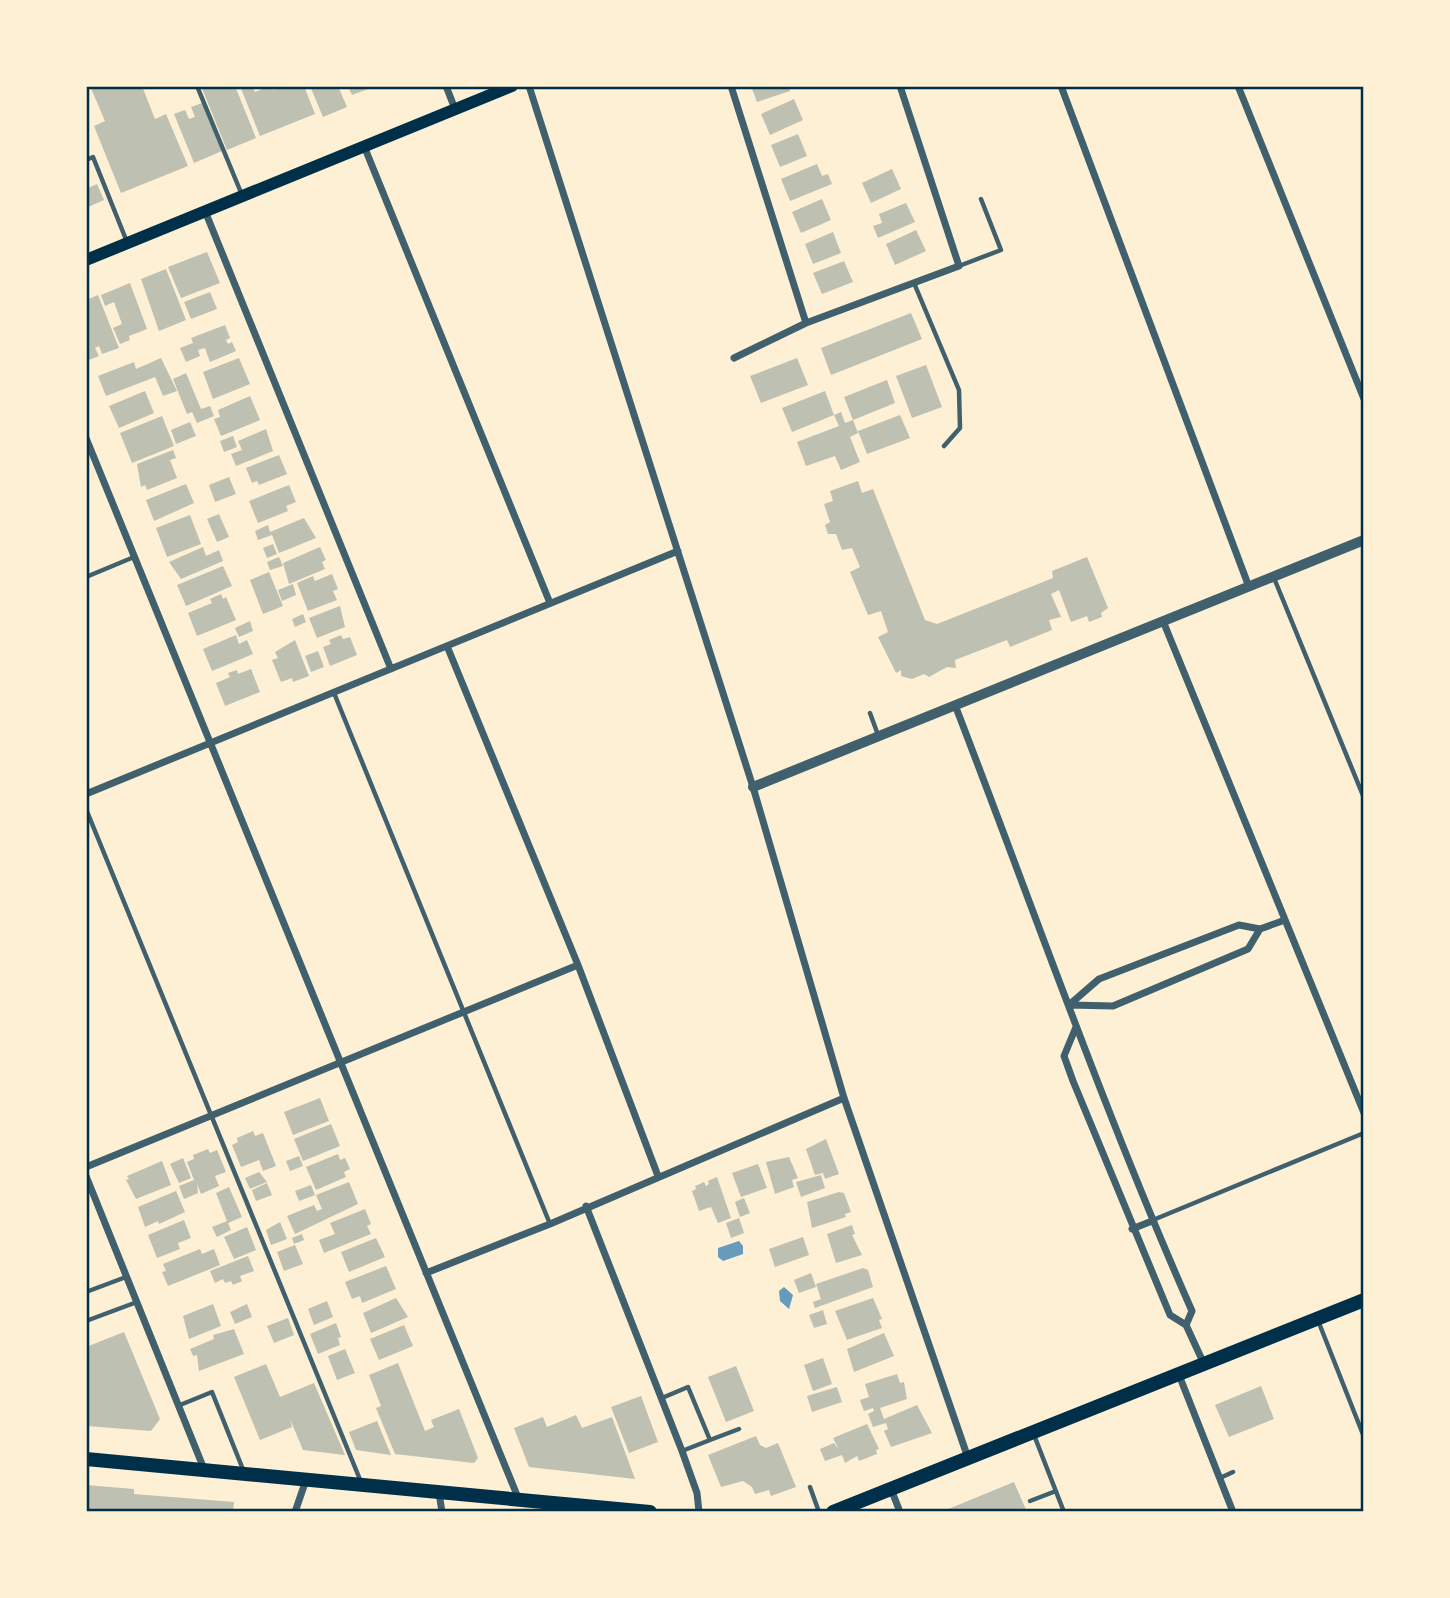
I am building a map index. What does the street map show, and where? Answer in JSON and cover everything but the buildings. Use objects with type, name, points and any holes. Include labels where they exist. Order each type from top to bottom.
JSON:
[{"type":"main road","points":[[86,260],[512,86]]},
{"type":"main road","points":[[833,1512],[1364,1300]]},
{"type":"main road","points":[[86,1459],[439,1493],[522,1506],[650,1512]]},
{"type":"street","points":[[446,86],[456,109]]},
{"type":"street","points":[[529,86],[753,787],[845,1098],[968,1458]]},
{"type":"street","points":[[731,86],[806,323]]},
{"type":"street","points":[[734,358],[806,323],[959,266],[900,86]]},
{"type":"street","points":[[1061,86],[1249,587]]},
{"type":"street","points":[[1238,86],[1364,399]]},
{"type":"street","points":[[364,146],[551,603]]},
{"type":"street","points":[[205,211],[391,668]]},
{"type":"street","points":[[86,438],[522,1506]]},
{"type":"street","points":[[753,787],[1364,540]]},
{"type":"street","points":[[86,794],[678,551]]},
{"type":"street","points":[[1163,621],[1364,1113]]},
{"type":"street","points":[[447,646],[578,965],[659,1177]]},
{"type":"street","points":[[955,705],[1152,1221],[1192,1311],[1186,1325]]},
{"type":"street","points":[[1069,1005],[1099,979],[1239,925],[1260,929],[1285,920]]},
{"type":"street","points":[[1069,1005],[1113,1006],[1248,949],[1260,929]]},
{"type":"street","points":[[86,1167],[578,965]]},
{"type":"street","points":[[1077,1027],[1064,1056],[1132,1229],[1170,1315],[1186,1325],[1203,1364]]},
{"type":"street","points":[[426,1273],[550,1224],[586,1206],[845,1098]]},
{"type":"street","points":[[86,1176],[204,1469]]},
{"type":"street","points":[[586,1206],[682,1451],[697,1493],[699,1512]]},
{"type":"street","points":[[1132,1229],[1152,1221]]},
{"type":"street","points":[[1179,1374],[1233,1512]]},
{"type":"street","points":[[295,1512],[306,1480]]},
{"type":"street","points":[[891,1489],[900,1512]]},
{"type":"street","points":[[439,1493],[442,1512]]},
{"type":"lane","points":[[197,86],[242,196]]},
{"type":"lane","points":[[86,160],[93,157],[127,243]]},
{"type":"lane","points":[[959,266],[1001,250],[981,199]]},
{"type":"lane","points":[[914,283],[959,390],[960,428],[944,446]]},
{"type":"lane","points":[[86,577],[134,557]]},
{"type":"lane","points":[[1274,577],[1364,798]]},
{"type":"lane","points":[[333,692],[550,1224]]},
{"type":"lane","points":[[870,713],[878,736]]},
{"type":"lane","points":[[86,809],[362,1486]]},
{"type":"lane","points":[[1152,1221],[1364,1133]]},
{"type":"lane","points":[[86,1293],[127,1276]]},
{"type":"lane","points":[[86,1321],[137,1303]]},
{"type":"lane","points":[[1317,1319],[1364,1437]]},
{"type":"lane","points":[[662,1398],[688,1387],[710,1440]]},
{"type":"lane","points":[[180,1405],[212,1392],[244,1473]]},
{"type":"lane","points":[[682,1451],[739,1429]]},
{"type":"lane","points":[[1033,1434],[1064,1512]]},
{"type":"lane","points":[[1219,1478],[1233,1472]]},
{"type":"lane","points":[[810,1487],[819,1512]]},
{"type":"lane","points":[[1030,1502],[1056,1491]]},
{"type":"water","points":[[739,1241],[743,1246],[743,1254],[723,1261],[718,1257],[718,1248]]},
{"type":"water","points":[[784,1287],[793,1295],[789,1309],[780,1301],[779,1291]]}]
